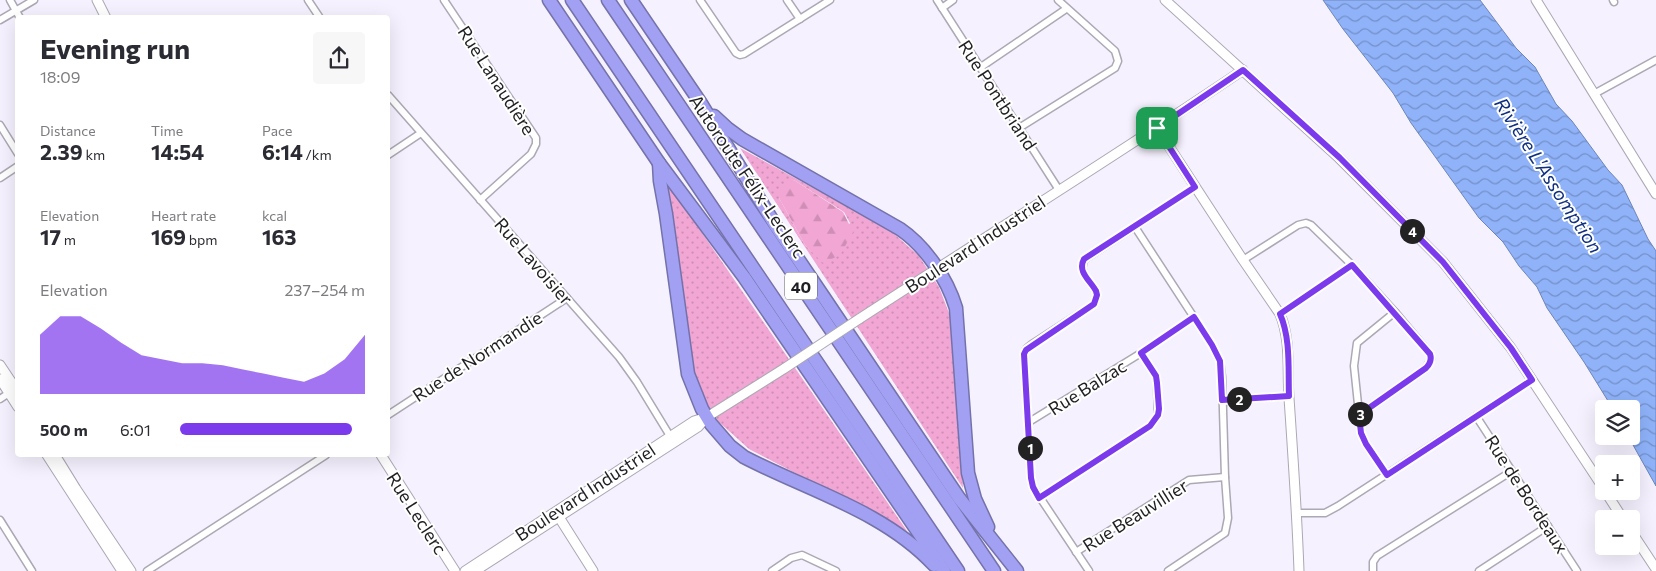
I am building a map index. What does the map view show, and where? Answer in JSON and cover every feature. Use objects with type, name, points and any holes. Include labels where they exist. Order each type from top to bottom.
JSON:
[{"type":"highway","points":[[548,0],[659,163],[749,284],[944,571]]},
{"type":"highway","name":"40","points":[[572,0],[958,571]]},
{"type":"highway","name":"Autoroute Félix-Leclerc","points":[[608,0],[994,571]]},
{"type":"highway","points":[[631,0],[700,102],[797,258],[953,489],[1017,571]]},
{"type":"highway","points":[[700,102],[742,140],[904,232],[920,246],[936,269],[952,297],[958,320],[966,458],[970,483],[982,516],[1000,549]]},
{"type":"highway","points":[[659,163],[686,364],[693,387],[707,417],[720,435],[739,454],[889,528],[917,548],[939,571]]},
{"type":"street","points":[[10,0],[18,15]]},
{"type":"street","points":[[0,20],[34,0]]},
{"type":"street","points":[[96,0],[104,15]]},
{"type":"street","points":[[308,0],[318,15]]},
{"type":"street","name":"Rue Lanaudière","points":[[444,0],[536,138],[536,144],[531,154],[480,200]]},
{"type":"street","points":[[700,0],[736,53],[740,55],[830,0]]},
{"type":"street","points":[[787,0],[800,19]]},
{"type":"street","name":"Rue Pontbriand","points":[[937,0],[1059,190]]},
{"type":"street","points":[[942,8],[953,0]]},
{"type":"street","points":[[1020,128],[1115,68],[1118,61],[1115,51],[1058,0]]},
{"type":"street","points":[[1165,0],[1340,158],[1443,262],[1511,348],[1595,476]]},
{"type":"street","points":[[1536,0],[1656,194]]},
{"type":"street","points":[[981,67],[1066,9]]},
{"type":"street","points":[[1594,94],[1656,60]]},
{"type":"street","name":"Boulevard Industriel","points":[[475,571],[670,436],[694,421],[707,417],[785,368],[1157,128],[1243,70]]},
{"type":"street","name":"Rue Lavoisier","points":[[390,97],[619,357],[670,436]]},
{"type":"street","points":[[0,125],[15,149]]},
{"type":"street","points":[[1157,128],[1284,322],[1299,571]]},
{"type":"street","points":[[390,154],[422,133]]},
{"type":"street","points":[[0,178],[15,168]]},
{"type":"street","points":[[1089,571],[1033,487],[1024,354],[1032,344],[1094,304],[1097,295],[1096,291],[1083,274],[1082,264],[1088,256],[1195,187]]},
{"type":"street","points":[[1243,260],[1298,225],[1306,224],[1315,228],[1395,312],[1430,354],[1429,364],[1359,415]]},
{"type":"street","points":[[1135,227],[1212,345],[1220,361],[1228,518],[1224,533],[1168,571]]},
{"type":"street","points":[[1280,314],[1352,265]]},
{"type":"street","name":"Rue de Normandie","points":[[390,414],[567,298]]},
{"type":"street","points":[[1387,475],[1366,444],[1361,433],[1354,366],[1357,343],[1395,312]]},
{"type":"street","name":"Rue Balzac","points":[[1029,422],[1141,353],[1194,317]]},
{"type":"street","points":[[1039,498],[1150,426],[1156,420],[1159,409],[1156,376],[1141,353]]},
{"type":"street","points":[[0,365],[15,394]]},
{"type":"street","points":[[0,379],[15,394]]},
{"type":"street","points":[[1297,513],[1325,513],[1387,475],[1532,380]]},
{"type":"street","points":[[0,399],[15,394]]},
{"type":"street","points":[[1222,400],[1289,396]]},
{"type":"street","name":"Rue de Bordeaux","points":[[1476,416],[1577,571]]},
{"type":"street","name":"Boulevard Industriel","points":[[465,571],[698,427],[707,417]]},
{"type":"street","points":[[48,457],[122,571]]},
{"type":"street","points":[[56,457],[132,571]]},
{"type":"street","points":[[147,571],[323,457]]},
{"type":"street","name":"Rue Leclerc","points":[[382,457],[455,571]]},
{"type":"street","points":[[1373,571],[1373,562],[1378,556],[1512,471]]},
{"type":"street","name":"Rue Beauvillier","points":[[1076,552],[1189,480],[1225,476]]},
{"type":"street","points":[[557,514],[593,571]]},
{"type":"street","points":[[0,520],[32,571]]},
{"type":"street","points":[[1479,571],[1548,526]]},
{"type":"street","points":[[1640,545],[1656,569]]},
{"type":"street","points":[[772,571],[791,558],[802,555],[836,571]]},
{"type":"green space","points":[[740,148],[890,230],[919,256],[939,287],[952,321],[963,488]],"holes":[[[794,180],[844,212],[850,223],[823,262],[805,245],[779,198]]]},
{"type":"green space","points":[[665,179],[907,531],[749,449],[719,422],[703,401],[695,383]]},
{"type":"green space","points":[[794,180],[843,212],[853,232],[840,255],[823,263],[805,245],[779,198],[780,190]]},
{"type":"water","name":"Rivière L'Assomption","points":[[1323,0],[1480,0],[1516,48],[1535,67],[1556,104],[1572,121],[1608,170],[1622,185],[1648,239],[1656,251],[1656,486],[1633,445],[1640,445],[1640,400],[1607,400],[1547,308],[1537,287],[1519,266],[1503,242],[1479,218],[1411,123],[1393,93]]},
{"type":"route","points":[[1243,70],[1340,158],[1443,262],[1511,348],[1532,380],[1387,475],[1366,444],[1361,433],[1359,415],[1426,368],[1431,358],[1430,354],[1395,312],[1352,265],[1280,314],[1284,322],[1286,340],[1289,396],[1222,400],[1220,361],[1194,317],[1141,353],[1156,376],[1159,409],[1156,420],[1150,426],[1039,498],[1031,478],[1024,354],[1032,344],[1094,304],[1097,295],[1083,274],[1082,264],[1084,259],[1195,187],[1157,128],[1243,70]]}]
